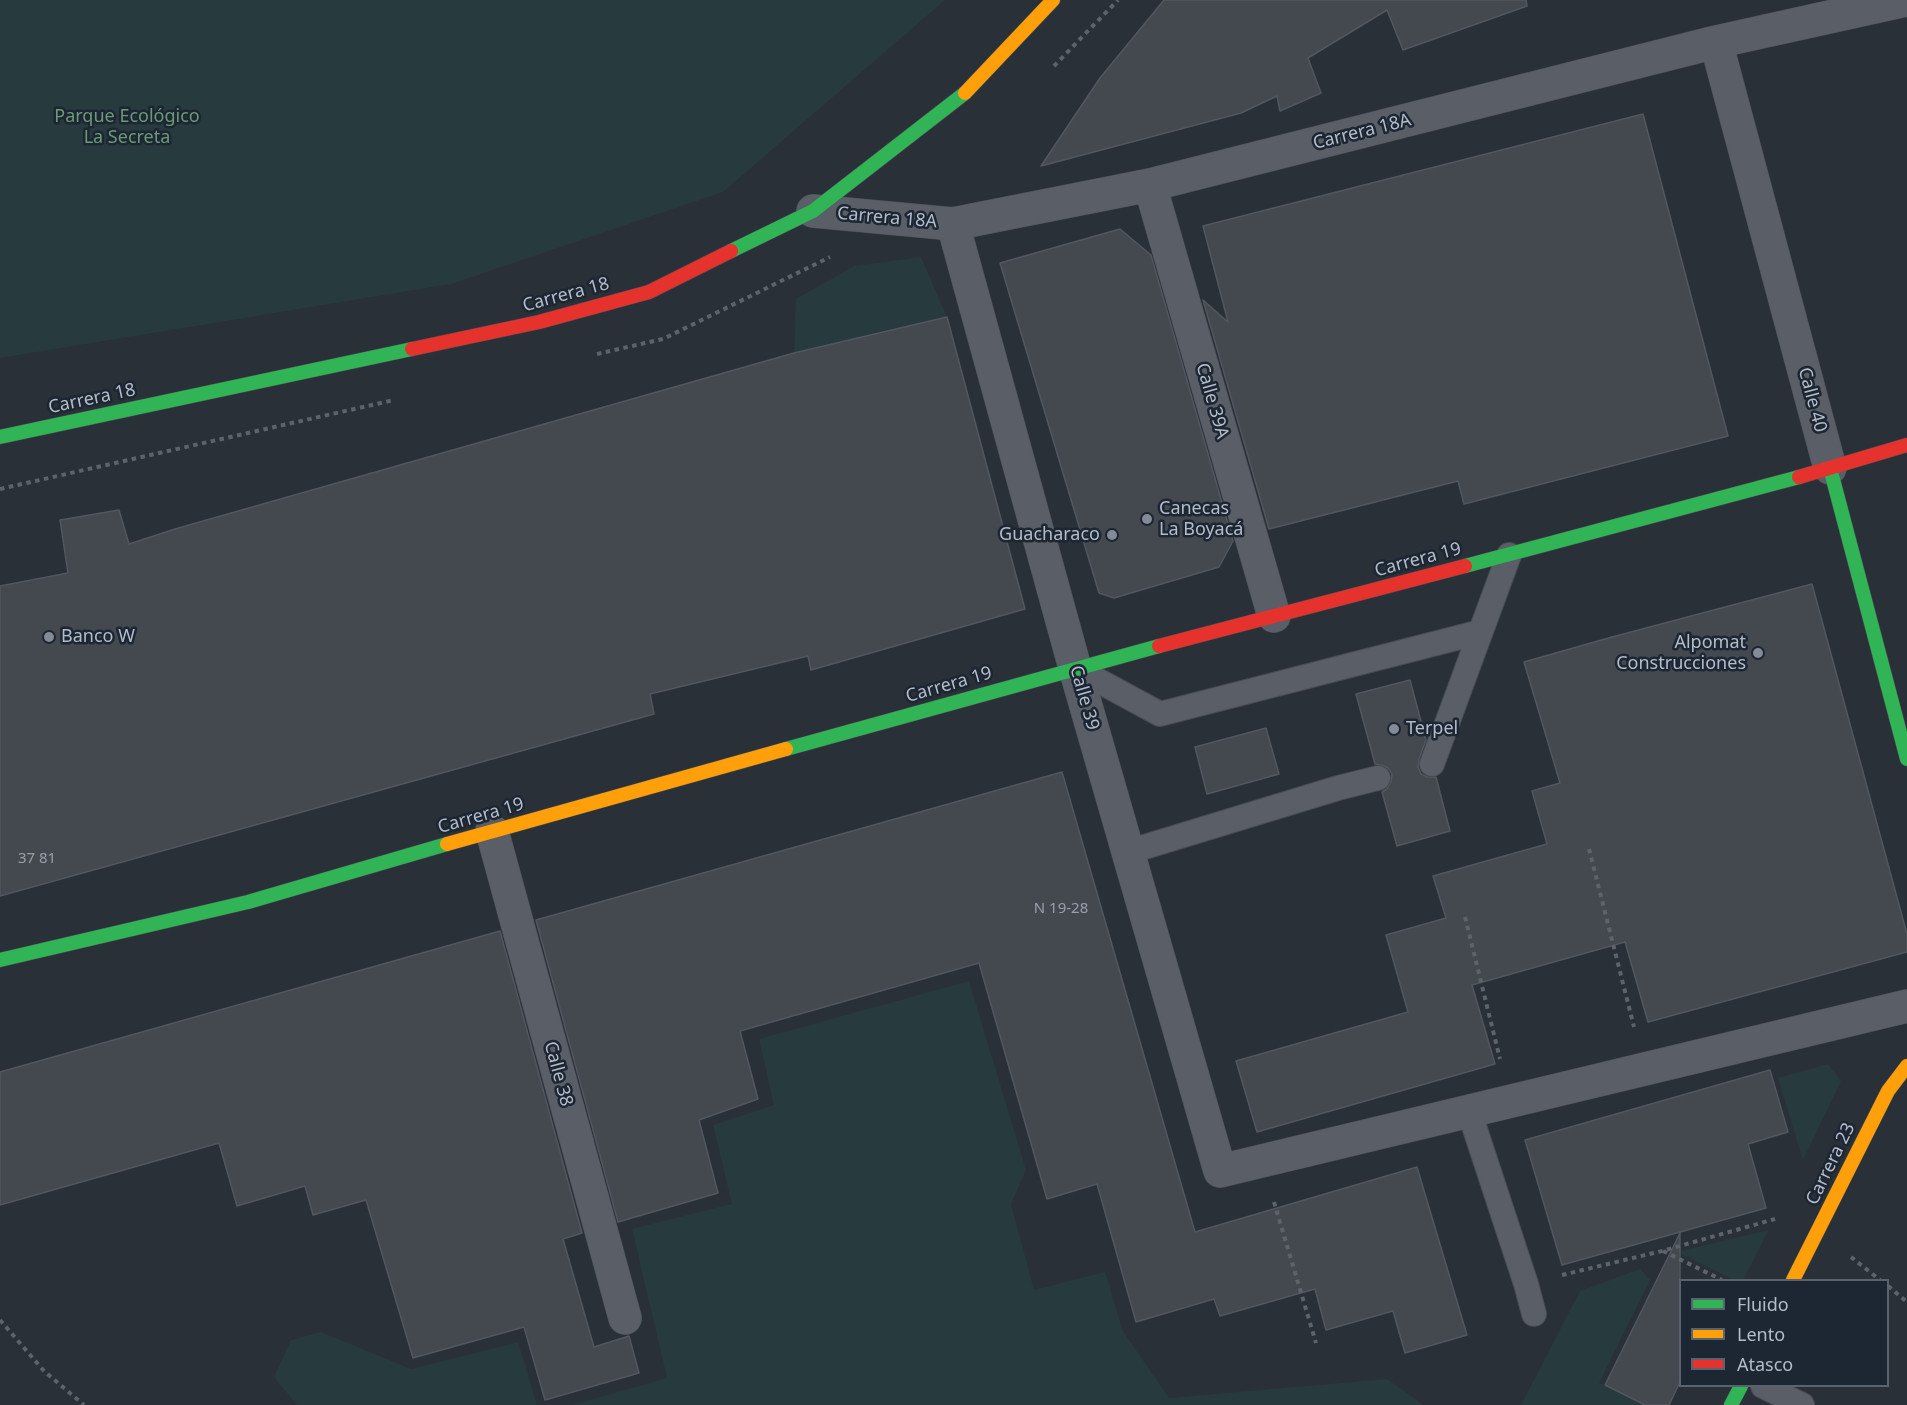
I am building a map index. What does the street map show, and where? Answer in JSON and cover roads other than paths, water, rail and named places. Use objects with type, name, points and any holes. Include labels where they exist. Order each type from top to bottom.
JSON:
[{"type":"main road","name":"Carrera 18","points":[[0,437],[539,322],[649,292],[813,211],[958,100],[1053,0]]},
{"type":"main road","name":"Carrera 19","points":[[0,960],[248,902],[492,831],[1075,668],[1779,483],[1907,445]]},
{"type":"main road","name":"Calle 40","points":[[1830,468],[1907,759]]},
{"type":"main road","name":"Carrera 23","points":[[1794,1279],[1888,1091],[1907,1066]]},
{"type":"main road","points":[[1731,1405],[1740,1387]]},
{"type":"street","name":"Carrera 18A","points":[[813,211],[953,224],[1150,185],[1716,42],[1906,0]]},
{"type":"street","name":"Calle 40","points":[[1716,42],[1830,468]]},
{"type":"street","name":"Calle 39A","points":[[1150,185],[1274,616]]},
{"type":"street","name":"Calle 39","points":[[953,224],[1075,668],[1220,1171],[1469,1111]]},
{"type":"street","name":"Calle 38","points":[[492,831],[625,1318]]},
{"type":"street","points":[[1469,1111],[1907,1006]]},
{"type":"lane","points":[[1432,764],[1509,555]]},
{"type":"lane","points":[[1075,668],[1160,714],[1480,632]]},
{"type":"lane","points":[[1128,852],[1378,778]]},
{"type":"lane","points":[[1469,1111],[1534,1314]]},
{"type":"lane","points":[[1765,1387],[1802,1405]]},
{"type":"place","name":"Canecas La Boyacá","points":[[1147,519]]},
{"type":"place","name":"Guacharaco","points":[[1112,535]]},
{"type":"place","name":"Banco W","points":[[49,637]]},
{"type":"place","name":"Alpomat Construcciones","points":[[1758,653]]},
{"type":"place","name":"Terpel","points":[[1394,729]]},
{"type":"park label","name":"Parque Ecológico La Secreta","points":[[127,127]]}]
